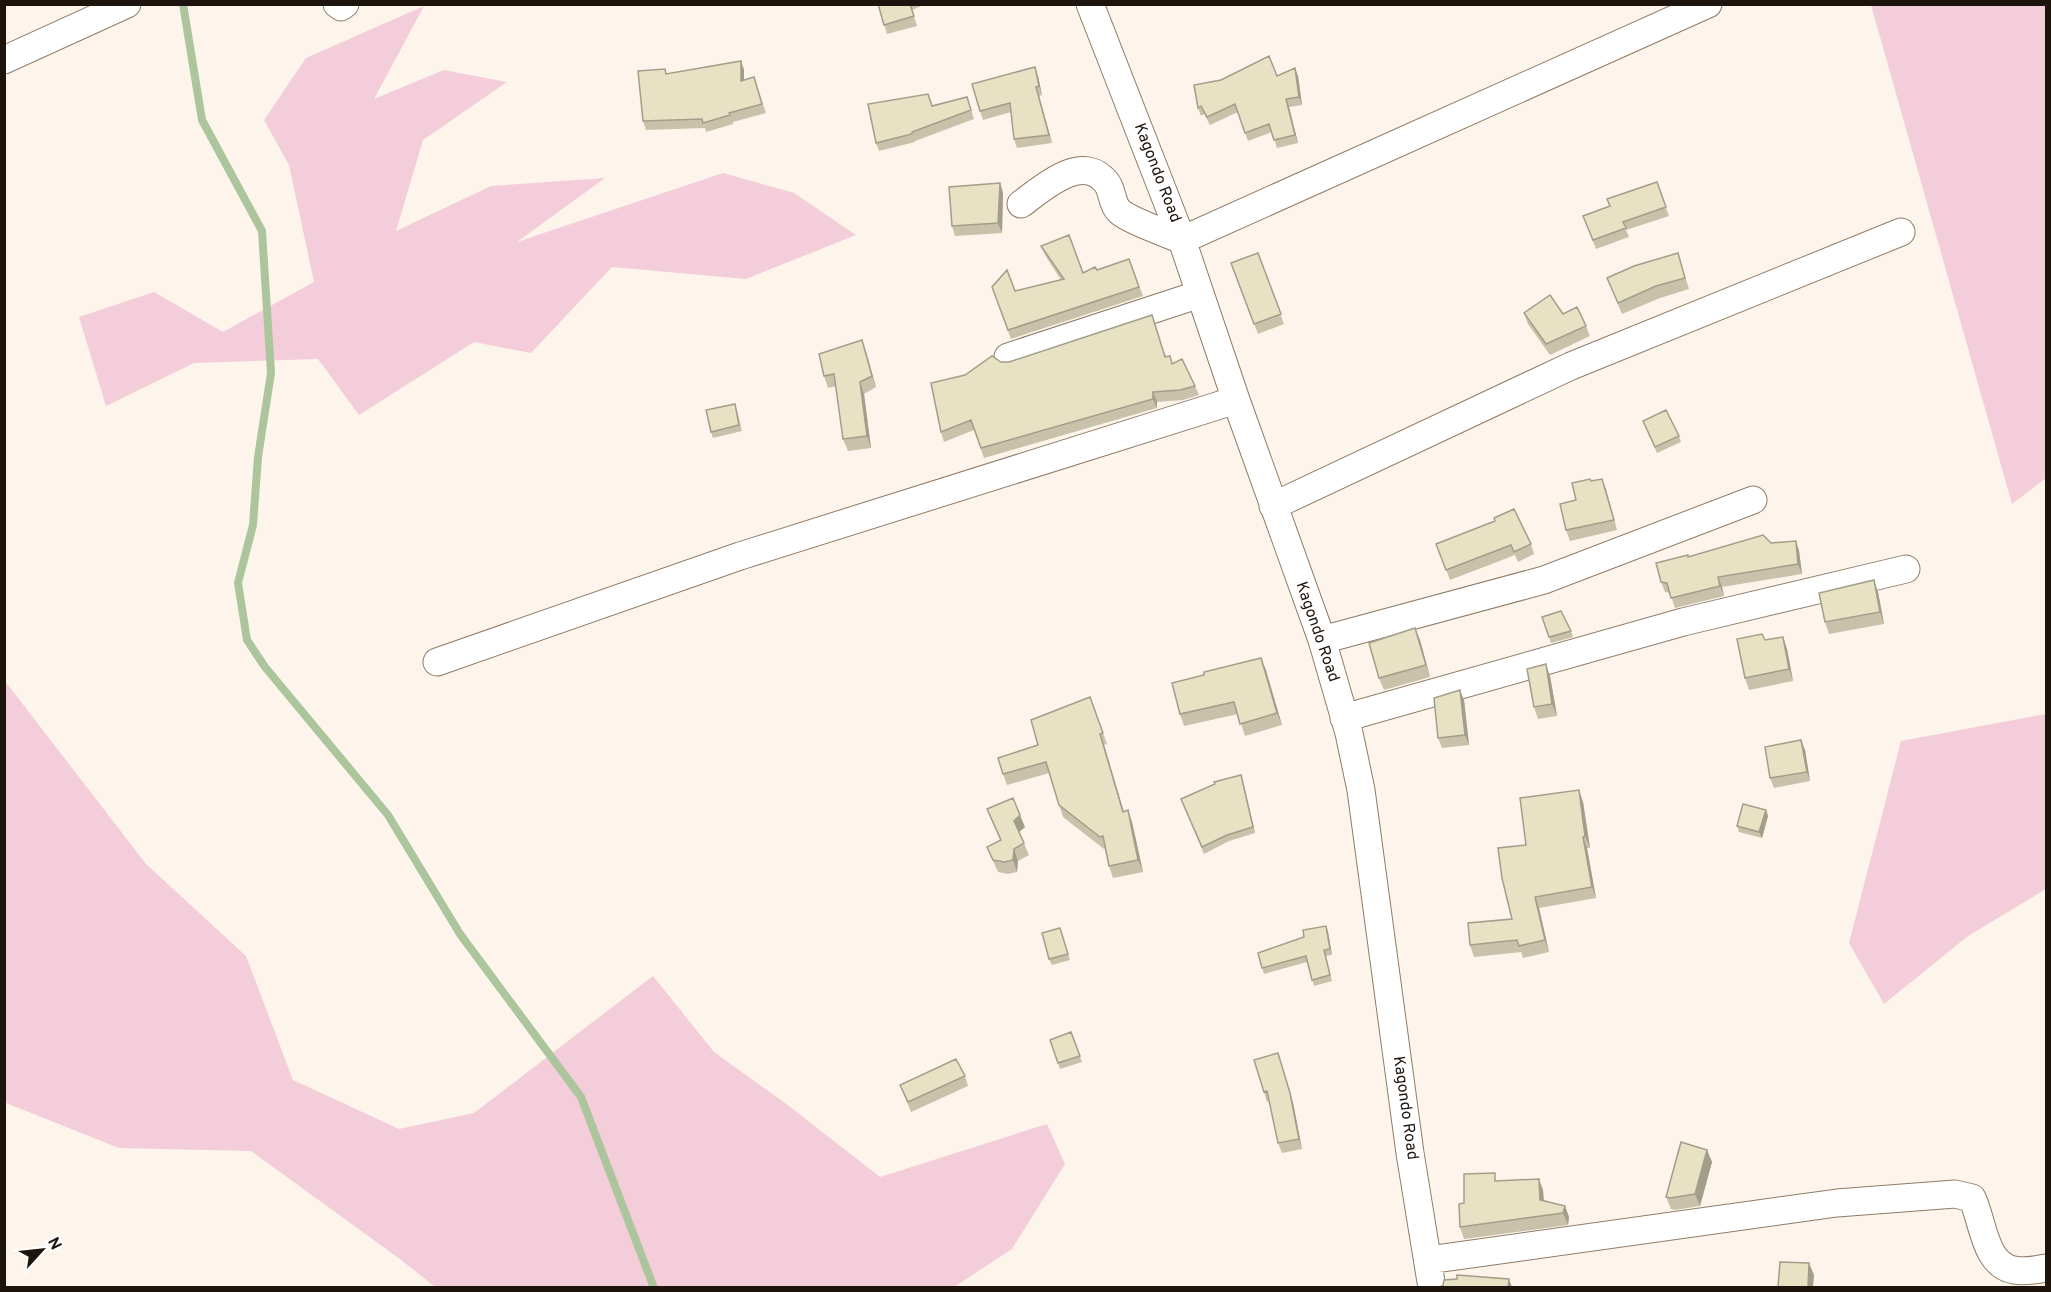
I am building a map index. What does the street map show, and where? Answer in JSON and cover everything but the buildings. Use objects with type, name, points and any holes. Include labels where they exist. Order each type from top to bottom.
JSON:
[{"type":"street","points":[[4,60],[127,4]]},
{"type":"street","points":[[337,4],[341,7],[345,4]]},
{"type":"street","name":"Kagondo Road","points":[[1090,4],[1182,240],[1273,506],[1322,640],[1344,718],[1361,790],[1410,1153],[1432,1287]]},
{"type":"street","points":[[1020,204],[1064,175],[1085,170],[1096,174],[1106,182],[1119,211],[1131,219],[1182,240],[1708,4]]},
{"type":"street","points":[[1273,506],[1571,366],[1900,232]]},
{"type":"street","points":[[1008,357],[1200,294]]},
{"type":"street","points":[[437,662],[740,556],[1236,400]]},
{"type":"street","points":[[1322,640],[1544,580],[1753,500]]},
{"type":"street","points":[[1344,718],[1683,622],[1906,569]]},
{"type":"street","points":[[1428,1260],[1837,1203],[1955,1194],[1972,1198],[1987,1245],[1994,1259],[2012,1270],[2046,1268]]},
{"type":"shaded area","points":[[1871,5],[2046,5],[2046,478],[2012,504]]},
{"type":"shaded area","points":[[424,6],[374,99],[444,70],[507,82],[423,140],[396,231],[491,186],[605,178],[517,242],[723,173],[794,193],[856,235],[746,279],[612,267],[531,353],[474,342],[359,415],[318,359],[194,363],[106,406],[79,317],[154,292],[223,332],[314,282],[289,165],[264,120],[306,58]]},
{"type":"shaded area","points":[[5,681],[146,864],[246,956],[293,1080],[399,1129],[474,1113],[653,976],[714,1052],[789,1106],[880,1177],[1047,1124],[1065,1164],[1012,1249],[954,1287],[435,1287],[251,1151],[119,1148],[6,1103],[4,1100]]},
{"type":"shaded area","points":[[2046,714],[2046,889],[1968,936],[1884,1004],[1849,943],[1901,741]]},
{"type":"waterway","points":[[183,4],[202,120],[262,231],[271,373],[258,457],[253,525],[238,583],[247,640],[265,667],[388,815],[460,934],[581,1097],[654,1288]]}]
